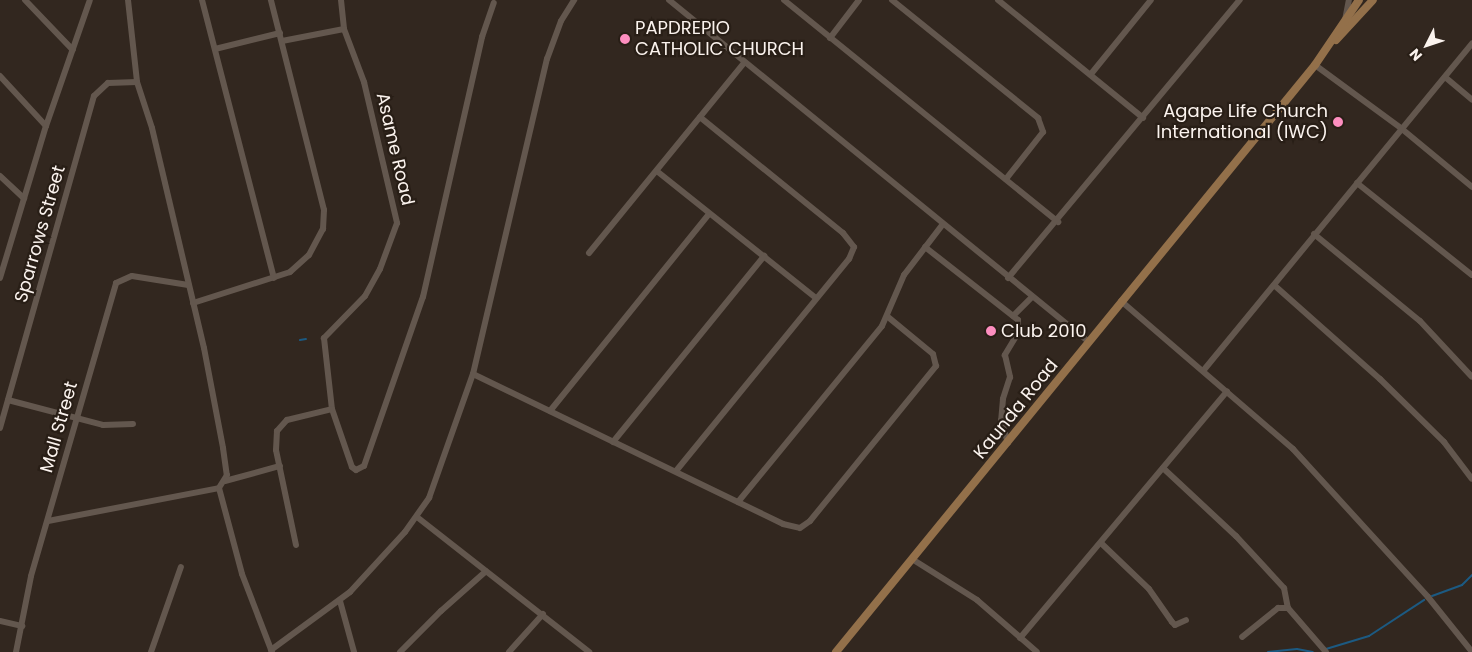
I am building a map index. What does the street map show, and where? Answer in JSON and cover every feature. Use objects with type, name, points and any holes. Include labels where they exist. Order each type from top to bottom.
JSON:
[{"type":"main road","name":"Kaunda Road","points":[[1331,44],[1359,0]]},
{"type":"main road","name":"Kaunda Road","points":[[836,652],[1331,44],[1373,0]]},
{"type":"street","points":[[25,0],[72,50]]},
{"type":"street","points":[[0,278],[46,126],[90,0]]},
{"type":"street","points":[[128,0],[137,82],[152,128],[188,285],[194,303],[224,448],[225,481]]},
{"type":"street","points":[[202,0],[274,278]]},
{"type":"street","points":[[194,303],[290,272],[309,255],[325,218],[271,0]]},
{"type":"street","points":[[282,41],[344,29],[341,0]]},
{"type":"street","points":[[219,488],[242,574],[272,651],[340,601],[365,577],[417,517],[438,475],[473,374],[547,59],[561,22],[574,0]]},
{"type":"street","points":[[669,0],[1008,278],[1089,342]]},
{"type":"street","points":[[784,0],[1058,222]]},
{"type":"street","points":[[830,38],[859,0]]},
{"type":"street","points":[[892,0],[1038,118],[1043,132],[1006,179]]},
{"type":"street","points":[[998,0],[1143,118]]},
{"type":"street","points":[[1091,74],[1152,0]]},
{"type":"street","points":[[1008,278],[1058,222],[1240,0]]},
{"type":"street","points":[[1345,20],[1349,0]]},
{"type":"street","points":[[296,546],[276,444],[280,424],[332,408],[349,463],[356,470],[361,469],[375,439],[423,297],[482,37],[494,3]]},
{"type":"street","name":"Asame Road","points":[[332,408],[324,338],[364,296],[380,269],[397,223],[364,82],[344,29]]},
{"type":"street","points":[[215,49],[280,33]]},
{"type":"street","points":[[1204,371],[1314,234],[1358,184],[1472,43]]},
{"type":"street","points":[[589,253],[658,172],[744,63]]},
{"type":"street","points":[[1315,65],[1402,129],[1472,186]]},
{"type":"street","points":[[0,76],[46,126]]},
{"type":"street","points":[[1445,77],[1472,100]]},
{"type":"street","name":"Sparrows Street","points":[[0,428],[94,96],[108,83],[137,82]]},
{"type":"street","points":[[676,471],[853,253],[850,239],[700,117]]},
{"type":"street","points":[[658,172],[816,298]]},
{"type":"street","points":[[0,176],[24,198]]},
{"type":"street","points":[[1358,184],[1472,275]]},
{"type":"street","points":[[550,411],[709,214]]},
{"type":"street","points":[[738,502],[888,317],[904,275],[943,224]]},
{"type":"street","points":[[1314,234],[1420,321],[1472,377]]},
{"type":"street","points":[[925,248],[1013,316],[1019,327],[1005,355],[1010,376],[1003,399],[1001,420],[1008,443]]},
{"type":"street","points":[[613,442],[764,256]]},
{"type":"street","name":"Mall Street","points":[[16,652],[31,576],[76,417],[118,280],[132,276],[188,285]]},
{"type":"street","points":[[1274,285],[1380,379],[1444,442],[1472,479]]},
{"type":"street","points":[[1013,316],[1032,297]]},
{"type":"street","points":[[1122,300],[1273,430],[1321,478],[1428,597],[1471,651]]},
{"type":"street","points":[[473,374],[783,524],[804,526],[936,366],[933,354],[888,317]]},
{"type":"street","points":[[1020,638],[1101,544],[1227,390]]},
{"type":"street","points":[[8,400],[103,425],[133,424]]},
{"type":"street","points":[[48,521],[219,488],[225,481],[280,466]]},
{"type":"street","points":[[1163,468],[1276,577],[1284,588],[1288,608],[1326,652]]},
{"type":"street","points":[[417,517],[589,652]]},
{"type":"street","points":[[1101,544],[1149,590],[1175,625],[1186,620]]},
{"type":"street","points":[[912,559],[977,600],[1037,652]]},
{"type":"street","points":[[151,652],[181,567]]},
{"type":"street","points":[[400,652],[486,571]]},
{"type":"street","points":[[340,601],[354,652]]},
{"type":"street","points":[[1242,637],[1278,608],[1288,608]]},
{"type":"street","points":[[510,652],[543,614]]},
{"type":"street","points":[[0,621],[22,626]]},
{"type":"waterway","points":[[300,340],[306,339]]},
{"type":"waterway","points":[[1432,596],[1462,585],[1472,575]]},
{"type":"waterway","points":[[1326,649],[1369,636],[1424,600]]},
{"type":"waterway","points":[[1268,652],[1297,649],[1313,652]]},
{"type":"place","name":"PAPDREPIO CATHOLIC CHURCH","points":[[625,39]]},
{"type":"place","name":"Agape Life Church International (IWC)","points":[[1338,122]]},
{"type":"place","name":"Club 2010","points":[[991,331]]}]
